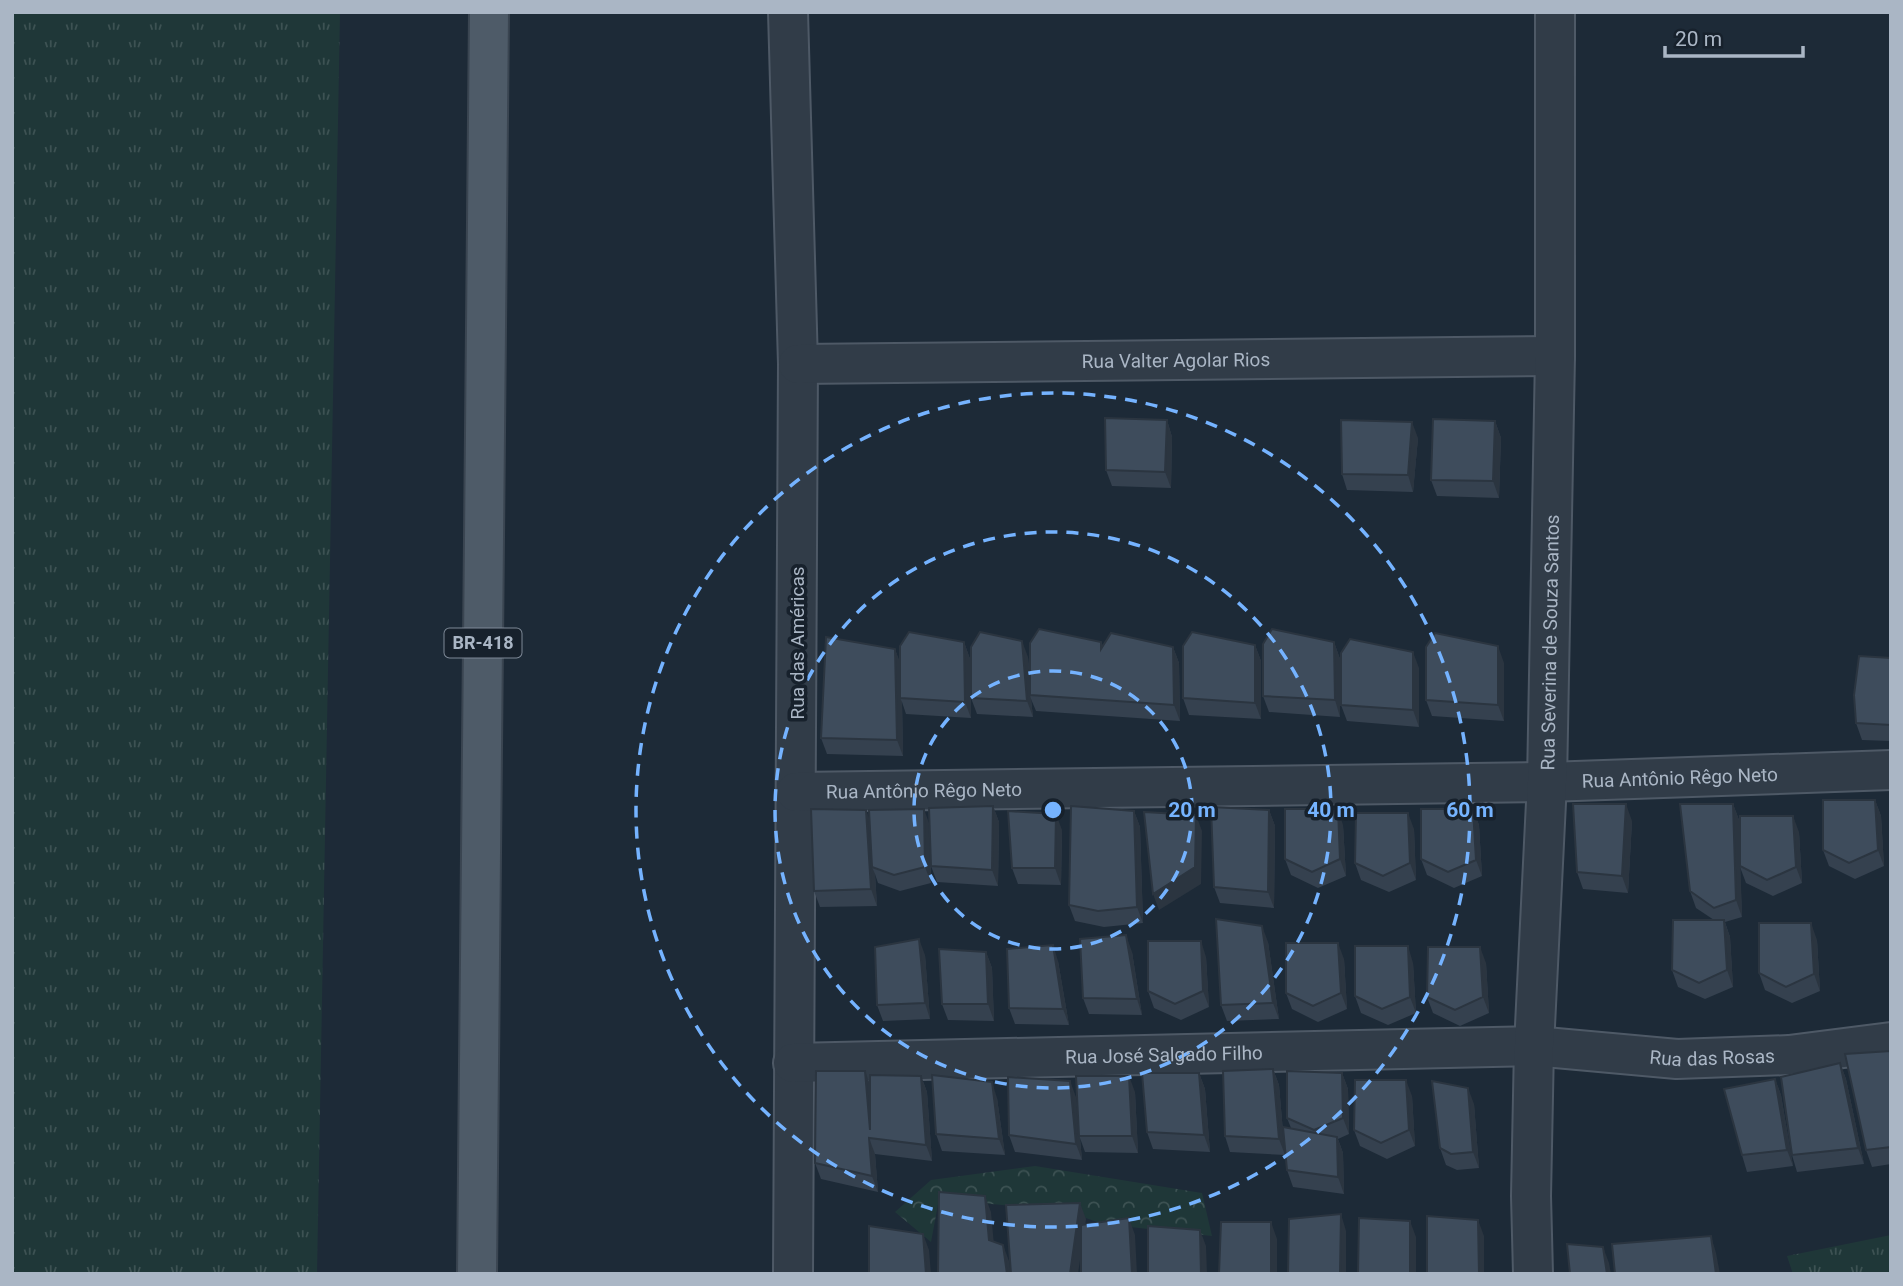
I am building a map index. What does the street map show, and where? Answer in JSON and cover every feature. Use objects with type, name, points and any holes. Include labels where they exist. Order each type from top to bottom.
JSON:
[{"type":"main road","name":"BR-418","points":[[477,1274],[489,12]]},
{"type":"street","name":"Rua das Américas","points":[[788,12],[798,364],[793,1274]]},
{"type":"street","name":"Rua Severina de Souza Santos","points":[[1533,1274],[1531,1196],[1534,1046],[1547,782],[1555,356],[1555,12]]},
{"type":"street","name":"Rua Valter Agolar Rios","points":[[798,364],[1555,356]]},
{"type":"street","name":"Rua Antônio Rêgo Neto","points":[[796,792],[1547,782],[1891,770]]},
{"type":"street","name":"Rua das Rosas","points":[[1534,1046],[1677,1059],[1789,1055],[1891,1042]]},
{"type":"street","name":"Rua José Salgado Filho","points":[[793,1063],[1534,1046]]},
{"type":"green space","points":[[12,12],[340,12],[317,1274],[12,1274]]},
{"type":"green space","points":[[1035,1166],[1202,1193],[1212,1236],[1103,1224],[1066,1211],[939,1199],[931,1242],[895,1212],[931,1180]]},
{"type":"green space","points":[[1891,1235],[1891,1274],[1793,1274],[1787,1256]]},
{"type":"building","points":[[1105,418],[1167,420],[1165,472],[1106,470]]},
{"type":"building","points":[[1433,419],[1495,421],[1493,481],[1431,480]]},
{"type":"building","points":[[1341,420],[1412,422],[1408,475],[1342,474]]},
{"type":"building","points":[[1039,629],[1101,642],[1101,649],[1111,633],[1173,647],[1174,705],[1030,695],[1030,643]]},
{"type":"building","points":[[1272,629],[1334,642],[1335,700],[1263,696],[1263,644]]},
{"type":"building","points":[[909,632],[964,642],[965,702],[900,698],[900,646]]},
{"type":"building","points":[[980,632],[1022,641],[1027,701],[971,698],[971,647]]},
{"type":"building","points":[[1192,632],[1255,645],[1255,703],[1183,698],[1183,646]]},
{"type":"building","points":[[1435,633],[1498,646],[1498,705],[1426,700],[1426,647]]},
{"type":"building","points":[[826,637],[895,649],[897,740],[821,738]]},
{"type":"building","points":[[1350,639],[1413,652],[1413,710],[1341,705],[1341,653]]},
{"type":"building","points":[[1859,656],[1891,658],[1891,725],[1856,723],[1854,695]]},
{"type":"building","points":[[1823,800],[1875,800],[1878,850],[1849,863],[1823,850]]},
{"type":"building","points":[[1573,804],[1626,804],[1622,876],[1577,872]]},
{"type":"building","points":[[1680,804],[1733,804],[1736,900],[1714,908],[1690,891]]},
{"type":"building","points":[[993,806],[992,870],[931,866],[929,808]]},
{"type":"building","points":[[1071,806],[1134,811],[1137,907],[1098,911],[1069,905]]},
{"type":"building","points":[[1211,807],[1269,810],[1268,892],[1214,887]]},
{"type":"building","points":[[811,809],[866,810],[871,889],[814,891]]},
{"type":"building","points":[[924,809],[925,867],[894,875],[872,867],[869,810]]},
{"type":"building","points":[[1285,809],[1338,809],[1340,859],[1312,872],[1285,859]]},
{"type":"building","points":[[1421,809],[1473,809],[1476,860],[1448,872],[1421,859]]},
{"type":"building","points":[[1008,811],[1056,814],[1055,868],[1012,868]]},
{"type":"building","points":[[1144,812],[1196,815],[1195,867],[1153,894]]},
{"type":"building","points":[[1356,813],[1408,813],[1410,863],[1383,876],[1355,863]]},
{"type":"building","points":[[1740,816],[1793,816],[1796,867],[1767,880],[1740,866]]},
{"type":"building","points":[[1216,919],[1262,926],[1273,1003],[1221,1005]]},
{"type":"building","points":[[1673,920],[1724,920],[1727,970],[1699,983],[1672,970]]},
{"type":"building","points":[[1759,923],[1811,923],[1814,974],[1786,987],[1759,973]]},
{"type":"building","points":[[1126,935],[1137,999],[1083,998],[1080,939]]},
{"type":"building","points":[[919,939],[925,1003],[877,1005],[875,947]]},
{"type":"building","points":[[1148,941],[1201,941],[1203,991],[1175,1004],[1148,991]]},
{"type":"building","points":[[1286,943],[1338,943],[1341,993],[1313,1006],[1286,993]]},
{"type":"building","points":[[1053,945],[1063,1009],[1009,1008],[1007,949]]},
{"type":"building","points":[[1355,946],[1408,946],[1410,997],[1382,1009],[1355,996]]},
{"type":"building","points":[[1428,947],[1480,947],[1483,997],[1455,1010],[1427,997]]},
{"type":"building","points":[[939,949],[986,952],[988,1004],[942,1004]]},
{"type":"building","points":[[1891,1051],[1891,1147],[1866,1150],[1845,1054]]},
{"type":"building","points":[[1840,1063],[1858,1148],[1792,1155],[1781,1077]]},
{"type":"building","points":[[1273,1069],[1279,1139],[1225,1136],[1223,1071]]},
{"type":"building","points":[[816,1071],[865,1071],[870,1130],[870,1075],[921,1076],[926,1145],[869,1138],[872,1176],[815,1163]]},
{"type":"building","points":[[1287,1071],[1342,1073],[1343,1118],[1314,1130],[1287,1118]]},
{"type":"building","points":[[1142,1073],[1199,1073],[1204,1135],[1147,1132]]},
{"type":"building","points":[[932,1075],[992,1082],[999,1139],[936,1134]]},
{"type":"building","points":[[1076,1076],[1129,1076],[1132,1136],[1079,1136]]},
{"type":"building","points":[[1008,1077],[1070,1081],[1076,1144],[1009,1135]]},
{"type":"building","points":[[1775,1079],[1787,1150],[1742,1155],[1724,1089]]},
{"type":"building","points":[[1355,1080],[1406,1080],[1409,1130],[1381,1143],[1354,1130]]},
{"type":"building","points":[[1432,1081],[1468,1088],[1473,1152],[1451,1154],[1440,1148]]},
{"type":"building","points":[[1283,1127],[1337,1137],[1338,1177],[1287,1170]]},
{"type":"building","points":[[939,1192],[985,1196],[989,1240],[1003,1245],[1007,1274],[938,1274]]},
{"type":"building","points":[[1080,1203],[1070,1274],[1011,1274],[1006,1205]]},
{"type":"building","points":[[1341,1214],[1340,1274],[1288,1274],[1289,1219]]},
{"type":"building","points":[[1427,1216],[1478,1220],[1479,1274],[1427,1274]]},
{"type":"building","points":[[1129,1218],[1132,1274],[1081,1274],[1081,1225]]},
{"type":"building","points":[[1359,1218],[1410,1221],[1410,1274],[1358,1274]]},
{"type":"building","points":[[1221,1222],[1271,1222],[1271,1274],[1219,1274]]},
{"type":"building","points":[[869,1226],[923,1234],[926,1274],[869,1274]]},
{"type":"building","points":[[1148,1226],[1200,1230],[1201,1274],[1148,1274]]},
{"type":"building","points":[[1711,1236],[1716,1274],[1615,1274],[1612,1244]]},
{"type":"building","points":[[1567,1244],[1603,1247],[1607,1274],[1570,1274]]}]
